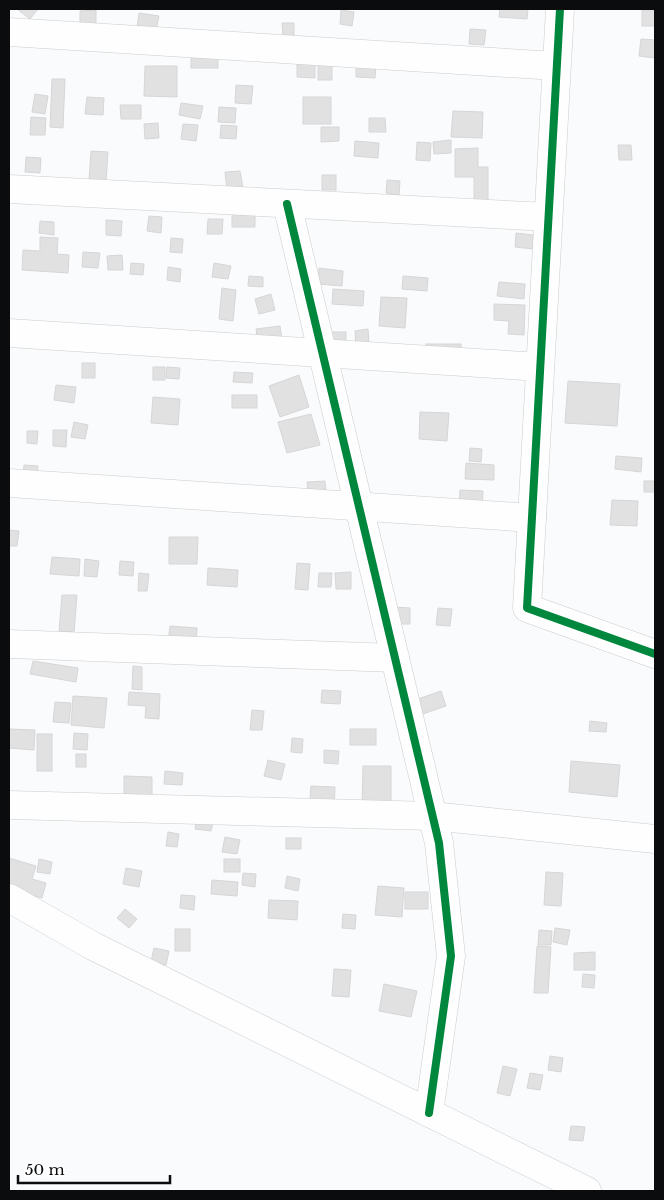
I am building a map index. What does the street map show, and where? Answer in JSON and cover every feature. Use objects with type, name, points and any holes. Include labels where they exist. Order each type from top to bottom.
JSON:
[{"type":"street","points":[[560,9],[527,608],[655,654]]},
{"type":"street","points":[[9,32],[556,66]]},
{"type":"street","points":[[9,189],[548,217]]},
{"type":"street","points":[[287,204],[439,843],[451,956],[429,1113]]},
{"type":"street","points":[[9,333],[540,367]]},
{"type":"street","points":[[9,483],[532,518]]},
{"type":"street","points":[[9,644],[395,658]]},
{"type":"street","points":[[9,805],[432,816],[655,839]]},
{"type":"street","points":[[9,898],[93,946],[587,1191]]},
{"type":"building","points":[[17,9],[38,9],[30,19]]},
{"type":"building","points":[[500,9],[528,9],[527,19],[499,17]]},
{"type":"building","points":[[96,10],[96,24],[80,24],[80,11]]},
{"type":"building","points":[[341,10],[354,12],[352,26],[340,24]]},
{"type":"building","points":[[642,10],[655,10],[655,26],[642,26]]},
{"type":"building","points":[[139,13],[159,16],[156,30],[137,28]]},
{"type":"building","points":[[282,23],[294,23],[294,35],[283,36]]},
{"type":"building","points":[[470,29],[486,30],[484,45],[469,44]]},
{"type":"building","points":[[641,39],[655,40],[655,58],[639,56]]},
{"type":"building","points":[[191,55],[218,55],[218,68],[191,68]]},
{"type":"building","points":[[318,61],[332,61],[332,80],[318,80]]},
{"type":"building","points":[[297,62],[315,62],[315,78],[297,77]]},
{"type":"building","points":[[356,63],[376,64],[375,78],[356,77]]},
{"type":"building","points":[[145,66],[177,66],[177,97],[144,96]]},
{"type":"building","points":[[52,79],[65,79],[63,128],[50,127]]},
{"type":"building","points":[[236,85],[253,86],[251,104],[235,103]]},
{"type":"building","points":[[35,94],[48,96],[45,114],[32,112]]},
{"type":"building","points":[[87,97],[104,98],[103,115],[85,114]]},
{"type":"building","points":[[303,97],[331,97],[331,124],[303,124]]},
{"type":"building","points":[[181,103],[203,106],[200,119],[179,115]]},
{"type":"building","points":[[120,105],[141,105],[141,119],[121,119]]},
{"type":"building","points":[[219,107],[236,108],[235,123],[218,122]]},
{"type":"building","points":[[453,111],[483,112],[482,138],[451,137]]},
{"type":"building","points":[[31,117],[46,118],[45,135],[30,135]]},
{"type":"building","points":[[369,118],[385,118],[386,132],[369,132]]},
{"type":"building","points":[[158,123],[159,138],[145,139],[144,124]]},
{"type":"building","points":[[183,124],[198,125],[196,141],[181,139]]},
{"type":"building","points":[[221,125],[237,126],[236,139],[220,138]]},
{"type":"building","points":[[321,127],[339,127],[339,141],[321,142]]},
{"type":"building","points":[[451,140],[451,153],[434,154],[433,142]]},
{"type":"building","points":[[355,141],[379,143],[378,158],[354,156]]},
{"type":"building","points":[[417,142],[431,143],[430,161],[416,160]]},
{"type":"building","points":[[618,145],[631,145],[632,160],[619,160]]},
{"type":"building","points":[[478,148],[478,167],[488,167],[488,205],[474,205],[474,177],[455,177],[455,149]]},
{"type":"building","points":[[91,151],[108,152],[106,181],[89,180]]},
{"type":"building","points":[[26,157],[41,158],[40,173],[25,172]]},
{"type":"building","points":[[240,171],[243,188],[227,190],[225,172]]},
{"type":"building","points":[[322,175],[336,175],[336,190],[322,190]]},
{"type":"building","points":[[387,180],[400,181],[399,195],[386,193]]},
{"type":"building","points":[[232,213],[255,214],[255,227],[232,227]]},
{"type":"building","points":[[149,216],[162,217],[161,233],[147,231]]},
{"type":"building","points":[[208,219],[223,219],[222,234],[207,234]]},
{"type":"building","points":[[106,220],[122,221],[121,236],[106,235]]},
{"type":"building","points":[[40,221],[54,222],[54,235],[39,233]]},
{"type":"building","points":[[516,233],[534,235],[533,249],[515,247]]},
{"type":"building","points":[[40,237],[58,238],[57,254],[69,255],[68,273],[22,270],[23,250],[40,251]]},
{"type":"building","points":[[171,238],[183,239],[182,253],[170,252]]},
{"type":"building","points":[[83,252],[100,253],[98,268],[82,267]]},
{"type":"building","points":[[122,255],[123,270],[108,270],[107,256]]},
{"type":"building","points":[[131,263],[144,264],[143,275],[130,274]]},
{"type":"building","points":[[214,263],[231,266],[228,279],[212,277]]},
{"type":"building","points":[[168,267],[181,269],[180,282],[167,280]]},
{"type":"building","points":[[319,268],[343,271],[342,286],[318,284]]},
{"type":"building","points":[[249,276],[263,277],[263,287],[248,286]]},
{"type":"building","points":[[403,276],[428,278],[427,291],[402,289]]},
{"type":"building","points":[[499,282],[525,284],[524,299],[497,296]]},
{"type":"building","points":[[222,288],[236,290],[233,321],[219,319]]},
{"type":"building","points":[[333,289],[364,291],[363,306],[332,304]]},
{"type":"building","points":[[271,294],[275,310],[259,314],[255,299]]},
{"type":"building","points":[[381,297],[407,298],[405,328],[379,326]]},
{"type":"building","points":[[494,304],[525,305],[524,335],[508,334],[509,321],[494,320]]},
{"type":"building","points":[[280,326],[282,340],[258,343],[256,329]]},
{"type":"building","points":[[368,329],[369,343],[356,345],[355,331]]},
{"type":"building","points":[[330,332],[346,332],[346,347],[330,347]]},
{"type":"building","points":[[426,344],[461,344],[461,356],[426,356]]},
{"type":"building","points":[[82,363],[95,363],[95,378],[82,378]]},
{"type":"building","points":[[153,367],[165,367],[165,380],[153,380]]},
{"type":"building","points":[[167,367],[180,368],[179,379],[166,378]]},
{"type":"building","points":[[234,372],[253,373],[252,383],[233,382]]},
{"type":"building","points":[[299,375],[309,407],[280,417],[269,386]]},
{"type":"building","points":[[568,381],[620,384],[617,426],[565,423]]},
{"type":"building","points":[[56,385],[76,387],[74,403],[54,400]]},
{"type":"building","points":[[232,395],[257,395],[257,408],[232,408]]},
{"type":"building","points":[[153,397],[180,399],[178,425],[151,423]]},
{"type":"building","points":[[420,412],[449,413],[447,441],[419,439]]},
{"type":"building","points":[[311,414],[320,445],[287,453],[278,422]]},
{"type":"building","points":[[74,422],[88,425],[85,439],[71,437]]},
{"type":"building","points":[[53,430],[67,430],[66,447],[53,446]]},
{"type":"building","points":[[27,431],[38,431],[37,444],[27,443]]},
{"type":"building","points":[[470,448],[482,449],[481,462],[469,461]]},
{"type":"building","points":[[616,456],[642,458],[641,472],[615,469]]},
{"type":"building","points":[[466,463],[494,465],[494,480],[465,479]]},
{"type":"building","points":[[24,465],[38,466],[37,478],[23,478]]},
{"type":"building","points":[[325,481],[326,492],[308,494],[307,482]]},
{"type":"building","points":[[644,481],[655,481],[655,492],[644,492]]},
{"type":"building","points":[[460,490],[483,491],[482,509],[459,507]]},
{"type":"building","points":[[612,500],[638,501],[637,526],[610,525]]},
{"type":"building","points":[[9,530],[19,531],[17,546],[9,546]]},
{"type":"building","points":[[169,537],[198,537],[197,564],[169,564]]},
{"type":"building","points":[[52,557],[80,559],[79,576],[50,574]]},
{"type":"building","points":[[85,559],[99,561],[97,577],[84,576]]},
{"type":"building","points":[[120,561],[134,562],[133,576],[119,575]]},
{"type":"building","points":[[297,563],[310,564],[308,590],[295,589]]},
{"type":"building","points":[[208,568],[238,570],[237,587],[207,585]]},
{"type":"building","points":[[351,572],[351,589],[336,589],[335,573]]},
{"type":"building","points":[[139,573],[149,574],[147,591],[138,591]]},
{"type":"building","points":[[319,573],[332,573],[331,587],[318,587]]},
{"type":"building","points":[[62,595],[77,595],[74,632],[59,631]]},
{"type":"building","points":[[394,607],[410,608],[410,624],[394,624]]},
{"type":"building","points":[[438,608],[452,609],[450,626],[436,625]]},
{"type":"building","points":[[170,626],[197,628],[196,644],[168,642]]},
{"type":"building","points":[[33,661],[78,668],[76,682],[30,674]]},
{"type":"building","points":[[133,666],[142,667],[142,690],[132,689]]},
{"type":"building","points":[[322,690],[341,691],[340,704],[321,703]]},
{"type":"building","points":[[441,691],[446,706],[420,715],[415,700]]},
{"type":"building","points":[[129,692],[160,694],[159,719],[145,718],[146,706],[128,705]]},
{"type":"building","points":[[73,696],[107,698],[104,728],[71,725]]},
{"type":"building","points":[[55,702],[71,703],[69,723],[53,722]]},
{"type":"building","points":[[252,710],[264,711],[262,730],[250,730]]},
{"type":"building","points":[[590,721],[607,723],[606,732],[589,731]]},
{"type":"building","points":[[9,729],[35,730],[34,750],[9,748]]},
{"type":"building","points":[[350,729],[376,729],[376,745],[350,745]]},
{"type":"building","points":[[74,733],[88,734],[87,750],[73,749]]},
{"type":"building","points":[[37,734],[52,734],[52,771],[37,771]]},
{"type":"building","points":[[292,738],[303,739],[302,753],[291,752]]},
{"type":"building","points":[[324,750],[339,751],[338,764],[324,763]]},
{"type":"building","points":[[76,754],[86,754],[86,767],[76,767]]},
{"type":"building","points":[[268,760],[285,764],[281,780],[264,776]]},
{"type":"building","points":[[571,761],[620,765],[617,797],[569,792]]},
{"type":"building","points":[[363,766],[391,766],[391,809],[362,808]]},
{"type":"building","points":[[165,771],[183,773],[182,785],[164,784]]},
{"type":"building","points":[[124,776],[152,777],[152,806],[124,806]]},
{"type":"building","points":[[311,786],[335,787],[334,812],[309,811]]},
{"type":"building","points":[[197,817],[214,819],[211,831],[195,829]]},
{"type":"building","points":[[168,832],[179,834],[177,847],[166,846]]},
{"type":"building","points":[[225,837],[240,840],[237,854],[222,852]]},
{"type":"building","points":[[286,838],[301,838],[301,849],[286,849]]},
{"type":"building","points":[[9,858],[36,866],[32,879],[46,883],[42,898],[9,889]]},
{"type":"building","points":[[39,859],[52,862],[50,874],[37,872]]},
{"type":"building","points":[[224,859],[240,859],[240,872],[224,872]]},
{"type":"building","points":[[126,868],[142,871],[139,887],[123,884]]},
{"type":"building","points":[[546,872],[563,873],[561,906],[544,905]]},
{"type":"building","points":[[243,873],[256,874],[255,887],[242,885]]},
{"type":"building","points":[[287,876],[300,879],[298,891],[285,888]]},
{"type":"building","points":[[212,880],[238,882],[237,896],[211,894]]},
{"type":"building","points":[[378,886],[404,888],[402,917],[375,915]]},
{"type":"building","points":[[405,892],[428,892],[428,909],[405,909]]},
{"type":"building","points":[[181,895],[195,896],[194,910],[180,908]]},
{"type":"building","points":[[269,900],[298,901],[297,920],[268,918]]},
{"type":"building","points":[[125,909],[137,919],[129,928],[117,918]]},
{"type":"building","points":[[343,914],[356,915],[355,929],[342,928]]},
{"type":"building","points":[[555,928],[570,930],[567,945],[553,942]]},
{"type":"building","points":[[175,929],[190,929],[190,951],[175,951]]},
{"type":"building","points":[[539,930],[552,931],[551,945],[538,945]]},
{"type":"building","points":[[537,946],[551,947],[548,993],[534,993]]},
{"type":"building","points":[[154,948],[169,951],[166,965],[151,962]]},
{"type":"building","points":[[595,952],[595,970],[574,970],[574,953]]},
{"type":"building","points":[[334,969],[351,970],[349,997],[332,996]]},
{"type":"building","points":[[583,974],[595,975],[594,988],[582,987]]},
{"type":"building","points":[[384,984],[417,991],[411,1017],[379,1011]]},
{"type":"building","points":[[550,1056],[563,1058],[561,1072],[548,1070]]},
{"type":"building","points":[[503,1066],[517,1069],[510,1096],[497,1093]]},
{"type":"building","points":[[530,1073],[543,1075],[540,1090],[527,1088]]},
{"type":"building","points":[[571,1126],[585,1127],[583,1141],[569,1140]]},
{"type":"cycle path","points":[[560,9],[527,608],[655,654]]},
{"type":"cycle path","points":[[287,204],[439,843],[451,956],[429,1113]]}]
